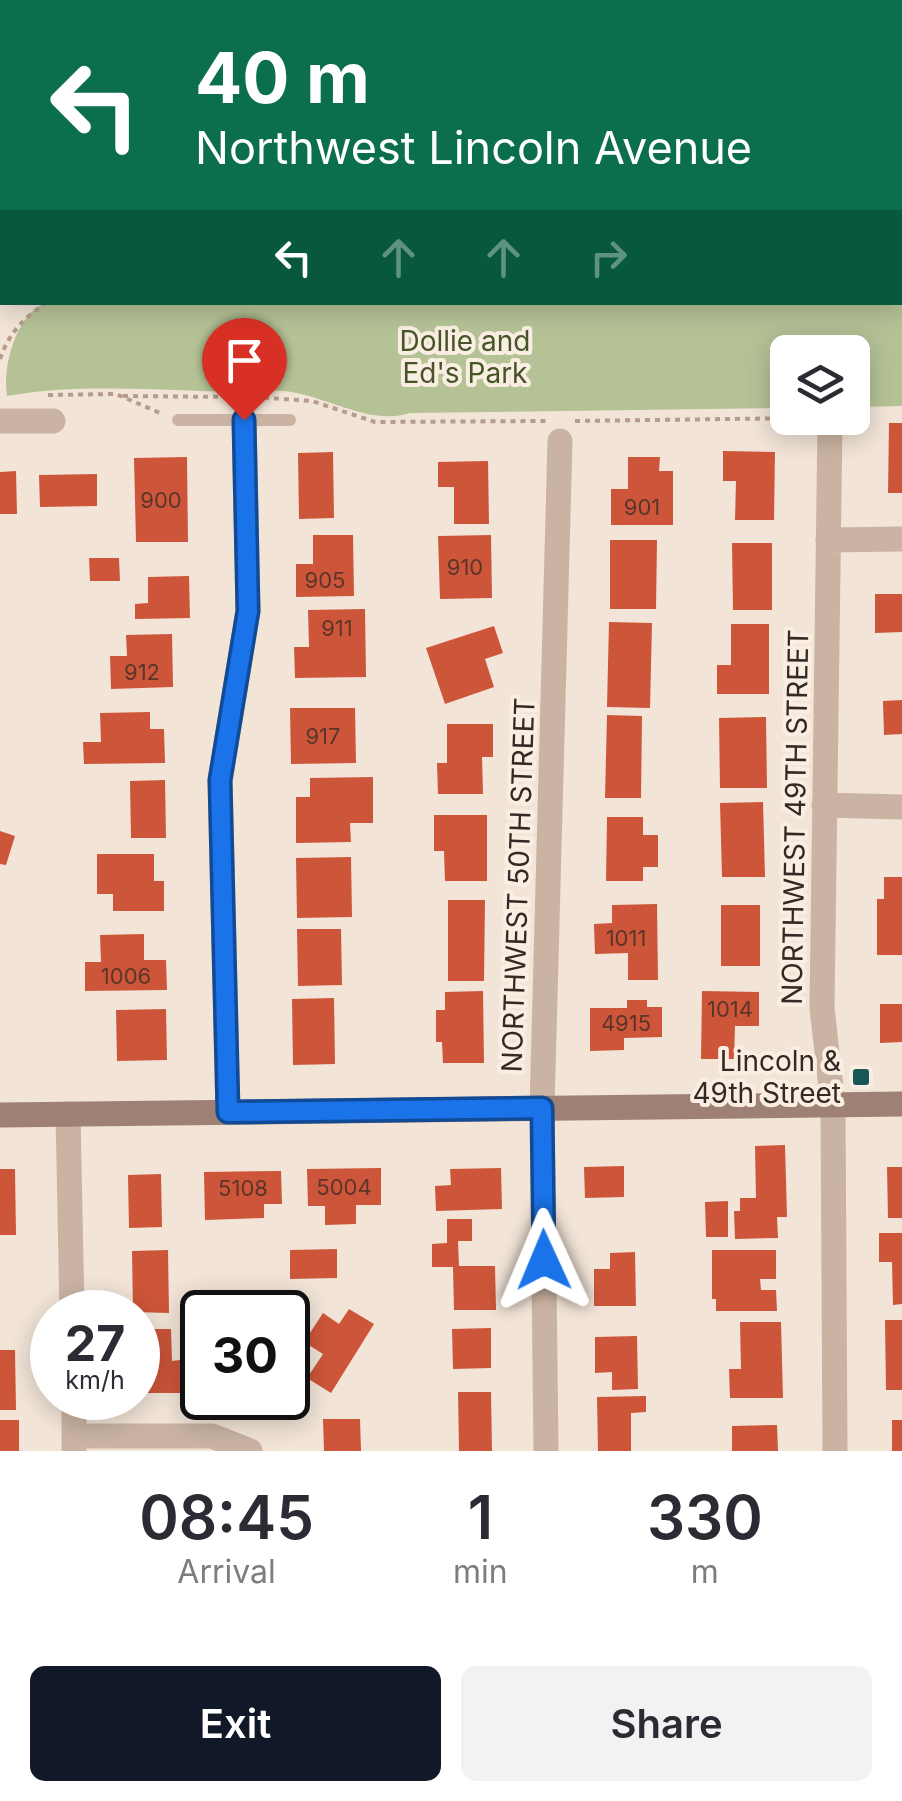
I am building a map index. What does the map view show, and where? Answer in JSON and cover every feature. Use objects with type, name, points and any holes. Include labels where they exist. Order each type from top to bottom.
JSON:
[{"type":"street","points":[[228,1112],[220,780],[248,611],[244,420]]},
{"type":"street","points":[[0,422],[53,422]]},
{"type":"street","name":"NORTHWEST 50TH STREET","points":[[546,1451],[542,1108],[564,428]]},
{"type":"street","name":"NORTHWEST 49TH STREET","points":[[818,435],[828,540],[822,1008],[833,1105],[835,1451]]},
{"type":"street","points":[[828,540],[902,540]]},
{"type":"street","points":[[824,806],[902,807]]},
{"type":"street","points":[[0,1115],[902,1104]]},
{"type":"street","points":[[68,1114],[72,1290]]},
{"type":"street","points":[[74,1444],[212,1436],[250,1451]]},
{"type":"lane","points":[[178,420],[290,420]]},
{"type":"path","points":[[0,359],[6,341],[26,316],[43,305]]},
{"type":"path","points":[[42,395],[291,398],[375,422],[564,428],[770,421]]},
{"type":"path","points":[[123,396],[152,410]]},
{"type":"green space","name":"Dollie and Ed's Park","points":[[42,305],[902,305],[902,406],[870,407],[870,335],[770,335],[770,408],[379,416],[284,391],[79,389],[7,396],[9,356],[27,318]]},
{"type":"building","points":[[889,423],[902,423],[902,493],[888,493]]},
{"type":"building","points":[[723,451],[775,452],[774,520],[735,520],[736,481],[723,481]]},
{"type":"building","points":[[333,452],[334,518],[299,519],[298,453]]},
{"type":"building","points":[[187,457],[188,542],[136,542],[134,458]]},
{"type":"building","points":[[628,457],[660,457],[659,471],[673,471],[673,525],[611,525],[611,489],[628,489]]},
{"type":"building","points":[[488,461],[489,524],[454,524],[454,487],[438,487],[438,462]]},
{"type":"building","points":[[16,471],[17,514],[0,514],[0,472]]},
{"type":"building","points":[[97,474],[97,506],[40,507],[39,475]]},
{"type":"building","points":[[313,535],[353,535],[354,596],[296,597],[296,564],[313,564]]},
{"type":"building","points":[[491,535],[492,598],[440,599],[438,536]]},
{"type":"building","points":[[610,540],[657,540],[656,609],[610,609]]},
{"type":"building","points":[[732,543],[772,543],[772,610],[733,610]]},
{"type":"building","points":[[89,558],[119,558],[120,581],[90,581]]},
{"type":"building","points":[[189,576],[190,618],[135,619],[135,604],[148,603],[148,577]]},
{"type":"building","points":[[875,594],[902,594],[902,632],[875,633]]},
{"type":"building","points":[[365,609],[366,677],[295,678],[294,647],[309,647],[308,610]]},
{"type":"building","points":[[609,622],[652,623],[650,708],[607,707]]},
{"type":"building","points":[[731,624],[769,624],[769,694],[717,694],[717,665],[731,665]]},
{"type":"building","points":[[494,626],[503,653],[485,659],[494,687],[445,704],[426,648]]},
{"type":"building","points":[[172,634],[173,687],[111,689],[110,656],[127,656],[126,635]]},
{"type":"building","points":[[902,700],[902,734],[884,735],[883,701]]},
{"type":"building","points":[[290,708],[355,708],[356,763],[291,764]]},
{"type":"building","points":[[150,712],[150,729],[164,729],[165,763],[84,764],[83,742],[101,742],[100,713]]},
{"type":"building","points":[[607,715],[642,716],[641,798],[605,798]]},
{"type":"building","points":[[766,717],[767,788],[720,788],[719,718]]},
{"type":"building","points":[[447,724],[493,724],[493,757],[482,757],[483,794],[438,794],[437,763],[447,763]]},
{"type":"building","points":[[373,777],[373,823],[350,823],[351,842],[296,843],[296,797],[310,797],[310,778]]},
{"type":"building","points":[[165,780],[166,838],[131,838],[130,781]]},
{"type":"building","points":[[763,802],[765,877],[722,877],[720,803]]},
{"type":"building","points":[[434,815],[487,815],[487,881],[445,881],[444,851],[434,851]]},
{"type":"building","points":[[607,817],[643,817],[643,835],[658,835],[658,867],[643,867],[643,881],[606,881]]},
{"type":"building","points":[[0,831],[15,836],[6,865],[0,864]]},
{"type":"building","points":[[97,854],[154,854],[154,881],[164,881],[164,911],[113,911],[113,894],[97,894]]},
{"type":"building","points":[[351,857],[352,917],[297,918],[296,858]]},
{"type":"building","points":[[884,877],[902,877],[902,955],[877,955],[877,899],[884,899]]},
{"type":"building","points":[[448,900],[485,900],[484,981],[448,981]]},
{"type":"building","points":[[657,904],[658,980],[628,980],[628,953],[595,954],[594,924],[612,923],[612,905]]},
{"type":"building","points":[[721,905],[760,905],[760,966],[721,966]]},
{"type":"building","points":[[297,929],[341,929],[342,985],[298,986]]},
{"type":"building","points":[[144,934],[144,960],[166,960],[167,990],[85,991],[85,962],[101,962],[100,935]]},
{"type":"building","points":[[483,991],[484,1063],[443,1063],[442,1042],[436,1042],[436,1010],[445,1010],[445,992]]},
{"type":"building","points":[[702,991],[759,992],[759,1026],[735,1026],[734,1059],[701,1059]]},
{"type":"building","points":[[334,998],[335,1064],[293,1065],[292,999]]},
{"type":"building","points":[[627,1000],[647,1000],[647,1007],[662,1007],[662,1037],[624,1038],[624,1050],[590,1051],[590,1008],[627,1008]]},
{"type":"building","points":[[880,1004],[902,1004],[902,1042],[880,1043]]},
{"type":"building","points":[[166,1009],[167,1060],[117,1061],[116,1010]]},
{"type":"building","points":[[785,1145],[787,1217],[777,1217],[778,1238],[735,1239],[734,1211],[740,1211],[740,1198],[756,1198],[755,1146]]},
{"type":"building","points":[[624,1166],[624,1197],[585,1198],[584,1167]]},
{"type":"building","points":[[887,1167],[902,1167],[902,1218],[888,1218]]},
{"type":"building","points":[[381,1168],[381,1205],[356,1205],[356,1224],[325,1225],[325,1206],[308,1206],[307,1169]]},
{"type":"building","points":[[501,1168],[502,1209],[436,1211],[435,1186],[451,1185],[450,1169]]},
{"type":"building","points":[[0,1169],[15,1169],[16,1235],[0,1235]]},
{"type":"building","points":[[281,1171],[282,1204],[264,1204],[264,1218],[205,1220],[204,1172]]},
{"type":"building","points":[[161,1174],[162,1227],[129,1228],[128,1175]]},
{"type":"building","points":[[728,1201],[728,1237],[706,1237],[705,1202]]},
{"type":"building","points":[[447,1219],[472,1219],[472,1241],[458,1241],[459,1266],[495,1266],[496,1310],[454,1310],[453,1267],[432,1267],[432,1244],[447,1243]]},
{"type":"building","points":[[879,1233],[902,1233],[902,1304],[893,1305],[892,1262],[879,1262]]},
{"type":"building","points":[[337,1249],[337,1278],[290,1279],[290,1250]]},
{"type":"building","points":[[168,1250],[169,1313],[160,1313],[160,1290],[133,1290],[132,1251]]},
{"type":"building","points":[[712,1250],[776,1250],[776,1279],[760,1279],[761,1290],[776,1290],[777,1311],[716,1311],[716,1299],[712,1299]]},
{"type":"building","points":[[635,1252],[636,1306],[594,1306],[594,1269],[610,1269],[610,1253]]},
{"type":"building","points":[[349,1309],[374,1324],[331,1393],[310,1380],[323,1354],[310,1346],[310,1333],[323,1313],[339,1324]]},
{"type":"building","points":[[885,1320],[902,1320],[902,1390],[886,1390]]},
{"type":"building","points":[[740,1322],[781,1322],[783,1398],[730,1398],[729,1369],[741,1369]]},
{"type":"building","points":[[491,1328],[491,1368],[453,1369],[452,1329]]},
{"type":"building","points":[[160,1329],[171,1329],[172,1361],[180,1360],[180,1393],[160,1393]]},
{"type":"building","points":[[637,1336],[638,1389],[612,1390],[612,1372],[595,1373],[595,1337]]},
{"type":"building","points":[[0,1350],[15,1350],[16,1410],[0,1410]]},
{"type":"building","points":[[458,1392],[491,1392],[492,1451],[459,1451]]},
{"type":"building","points":[[646,1396],[646,1412],[631,1413],[631,1451],[598,1451],[597,1397]]},
{"type":"building","points":[[323,1419],[360,1419],[361,1451],[324,1451]]},
{"type":"building","points":[[0,1420],[19,1420],[19,1451],[0,1451]]},
{"type":"building","points":[[892,1420],[902,1420],[902,1451],[892,1451]]},
{"type":"building","points":[[777,1425],[778,1451],[732,1451],[732,1426]]},
{"type":"place","name":"Lincoln & 49th Street","points":[[861,1077]]},
{"type":"route","points":[[244,420],[248,611],[220,780],[228,1112],[542,1108],[544,1260]]}]
